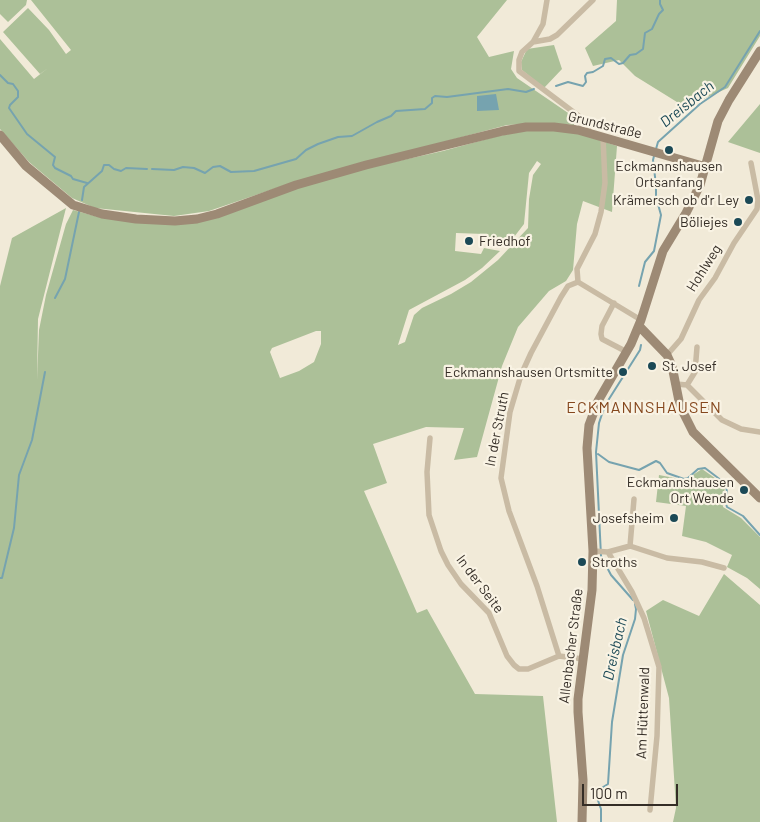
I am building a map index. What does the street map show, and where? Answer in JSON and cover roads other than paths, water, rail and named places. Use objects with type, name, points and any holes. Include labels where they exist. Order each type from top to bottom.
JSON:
[{"type":"main road","name":"Allenbacher Straße","points":[[582,822],[583,802],[578,712],[582,659],[592,590],[601,551],[587,448],[589,425],[598,401],[627,352],[640,323],[663,251],[700,185],[718,120],[760,51]]},
{"type":"main road","name":"Grundstraße","points":[[0,135],[26,166],[73,205],[89,211],[136,219],[175,221],[217,214],[296,185],[366,165],[526,127],[554,127],[590,133],[706,166]]},
{"type":"main road","points":[[640,323],[667,354],[672,366],[680,406],[693,432],[760,498]]},
{"type":"main road","name":"Allenbacher Straße","points":[[583,802],[588,822]]},
{"type":"street","points":[[546,0],[543,24],[518,60],[520,72],[584,120],[590,133]]},
{"type":"street","points":[[532,42],[550,39],[557,35],[593,0]]},
{"type":"street","points":[[603,137],[605,183],[601,212],[595,234],[577,269],[578,282],[614,303],[640,323]]},
{"type":"street","name":"Hohlweg","points":[[667,354],[681,338],[699,300],[715,278],[734,243],[757,209],[758,200],[751,163]]},
{"type":"street","name":"In der Struth","points":[[559,656],[537,586],[509,511],[500,478],[510,412],[521,375],[561,296],[568,286],[578,282]]},
{"type":"street","points":[[614,303],[602,326],[602,338],[627,352]]},
{"type":"street","points":[[687,385],[695,372],[697,347]]},
{"type":"street","points":[[676,384],[687,385],[722,420],[741,429],[760,432]]},
{"type":"street","name":"In der Seite","points":[[430,438],[427,472],[429,515],[438,544],[448,565],[461,584],[489,613],[507,656],[519,669],[528,669],[559,656]]},
{"type":"street","points":[[630,546],[634,499]]},
{"type":"street","points":[[601,551],[630,546],[667,558],[702,562],[724,568]]},
{"type":"street","name":"Am Hüttenwald","points":[[601,551],[632,592],[644,618],[659,668],[657,736],[650,810]]},
{"type":"street","points":[[559,656],[582,659]]},
{"type":"water","points":[[496,94],[499,110],[477,111],[477,96]]},
{"type":"waterway","points":[[556,86],[568,82],[583,86],[586,82],[585,76],[587,73],[603,66],[605,59],[611,58],[619,64],[623,63],[630,55],[636,54],[643,49],[645,33],[652,29],[663,10],[660,0]]},
{"type":"waterway","name":"Dreisbach","points":[[656,149],[658,142],[700,104],[725,87],[760,31]]},
{"type":"waterway","points":[[0,75],[8,83],[13,84],[18,91],[18,97],[9,108],[27,134],[55,157],[53,165],[55,168],[71,176],[73,179],[87,183]]},
{"type":"waterway","points":[[152,169],[174,170],[183,167],[194,168],[205,173],[213,167],[220,166],[231,172],[254,171],[296,159],[306,150],[318,144],[338,137],[352,136],[391,116],[396,111],[425,109],[432,103],[432,98],[435,96],[447,97],[508,89],[526,92],[534,89]]},
{"type":"waterway","name":"Dreisbach","points":[[639,286],[645,262],[654,251],[661,215],[656,197],[654,156]]},
{"type":"waterway","points":[[82,200],[84,187],[102,171],[104,165],[109,165],[121,171],[126,168],[147,169]]},
{"type":"waterway","points":[[55,298],[65,279],[79,212]]},
{"type":"waterway","name":"Dreisbach","points":[[633,600],[611,575],[601,556],[596,452],[599,423],[603,411],[640,350],[641,345]]},
{"type":"waterway","points":[[0,578],[2,578],[14,528],[19,475],[32,440],[45,372]]},
{"type":"waterway","points":[[598,454],[609,462],[639,470],[656,461],[660,463],[667,473],[684,479],[688,478],[698,469],[705,468],[726,484],[727,493],[725,501],[727,507],[743,516],[760,535]]},
{"type":"waterway","name":"Dreisbach","points":[[601,822],[601,809],[595,792],[608,784],[612,722],[623,655],[635,619],[635,604]]},
{"type":"place","name":"Eckmannshausen Ortsanfang","points":[[669,150]]},
{"type":"place","name":"Krämersch ob d'r Ley","points":[[749,200]]},
{"type":"place","name":"Böliejes","points":[[738,222]]},
{"type":"place","name":"Friedhof","points":[[469,241]]},
{"type":"place","name":"St. Josef","points":[[652,366]]},
{"type":"place","name":"Eckmannshausen Ortsmitte","points":[[623,372]]},
{"type":"place","name":"Eckmannshausen Ort Wende","points":[[744,490]]},
{"type":"place","name":"Josefsheim","points":[[674,518]]},
{"type":"place","name":"Stroths","points":[[582,562]]},
{"type":"district","name":"ECKMANNSHAUSEN","points":[[644,408]]}]
